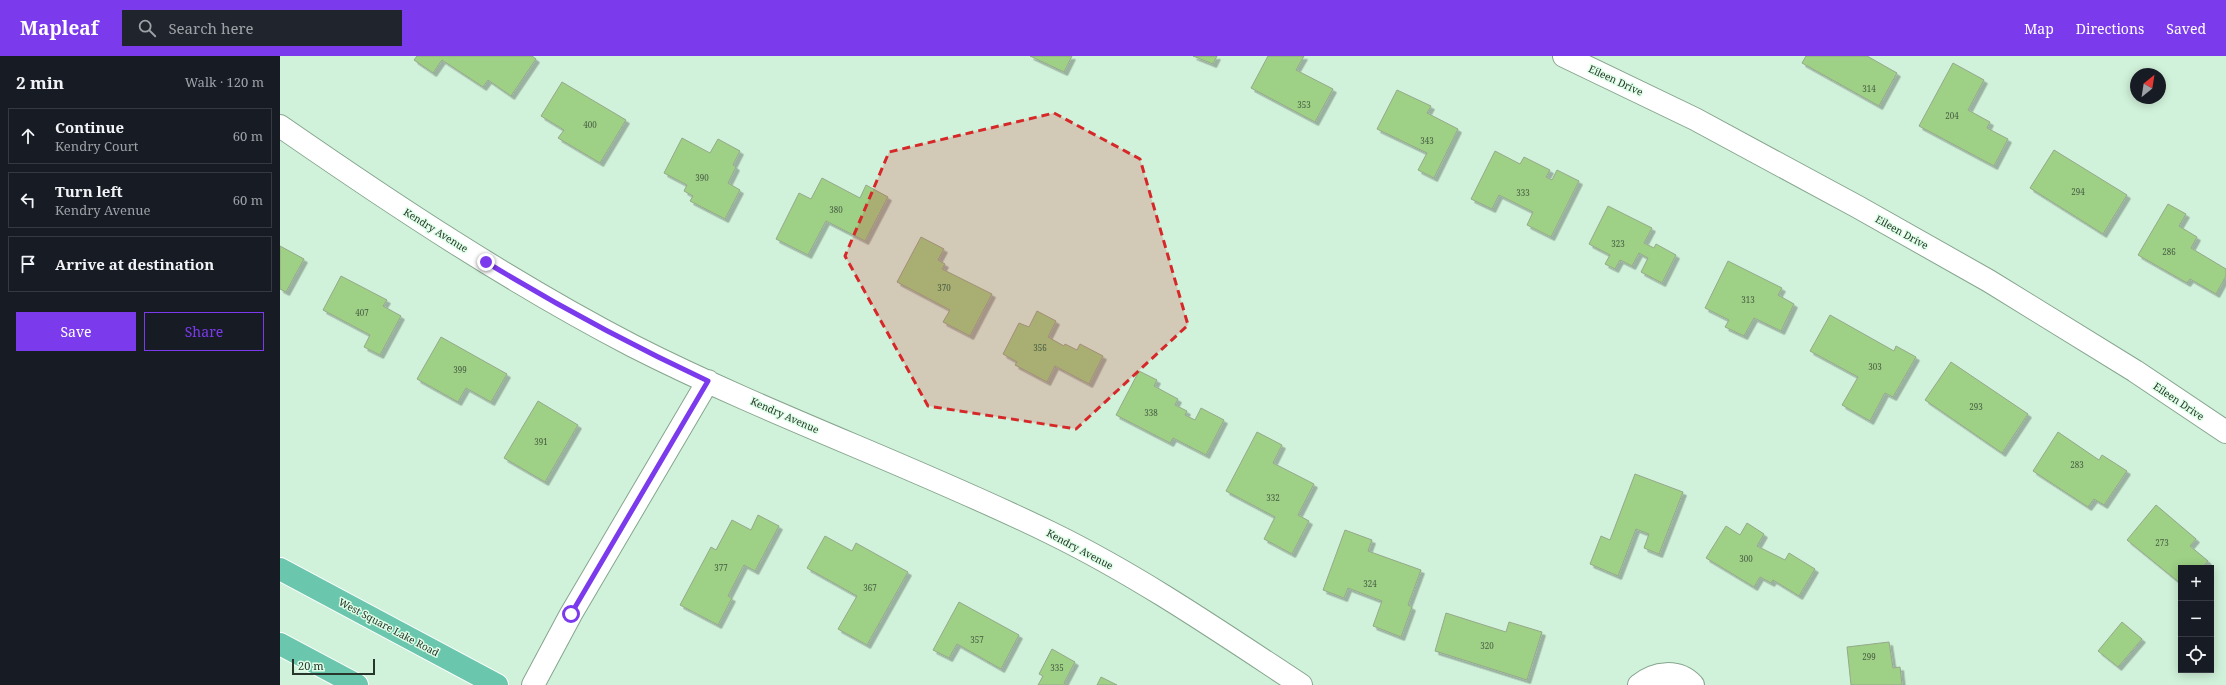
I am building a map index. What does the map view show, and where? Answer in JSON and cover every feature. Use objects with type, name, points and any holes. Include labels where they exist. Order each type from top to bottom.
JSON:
[{"type":"highway","name":"West Square Lake Road","points":[[280,569],[497,685]]},
{"type":"highway","points":[[280,644],[357,685]]},
{"type":"street","name":"Eileen Drive","points":[[1564,56],[1694,118],[1858,206],[1989,280],[2135,371],[2226,432]]},
{"type":"street","name":"Kendry Avenue","points":[[280,126],[408,213],[563,309],[636,347],[708,381],[982,501],[1077,546],[1153,588],[1301,685]]},
{"type":"street","points":[[532,685],[571,614],[708,381]]},
{"type":"street","points":[[1639,685],[1647,679],[1664,674],[1683,678],[1693,685]]},
{"type":"highlighted area","points":[[1054,113],[1140,159],[1188,325],[1076,429],[928,406],[845,256],[889,152]]},
{"type":"building","points":[[417,56],[532,56],[536,59],[511,96],[488,80],[483,87],[442,60],[433,73],[414,60]]},
{"type":"building","points":[[1030,56],[1072,56],[1064,72]]},
{"type":"building","points":[[1193,56],[1217,56],[1213,64]]},
{"type":"building","points":[[1268,56],[1304,56],[1296,70],[1333,89],[1315,122],[1251,88]]},
{"type":"building","points":[[1806,56],[1867,56],[1897,73],[1879,106],[1802,63]]},
{"type":"building","points":[[1953,63],[1984,80],[1968,110],[1990,122],[1987,128],[2008,139],[1994,166],[1919,126]]},
{"type":"building","points":[[562,82],[626,120],[600,163],[558,138],[564,130],[541,116]]},
{"type":"building","points":[[1397,90],[1431,106],[1427,113],[1458,129],[1434,178],[1418,170],[1427,153],[1377,129]]},
{"type":"building","points":[[682,138],[710,153],[718,139],[740,151],[733,165],[736,167],[728,183],[740,190],[725,219],[690,201],[693,196],[684,191],[687,185],[664,173]]},
{"type":"building","points":[[2054,150],[2127,195],[2103,234],[2030,188]]},
{"type":"building","points":[[1495,151],[1520,164],[1524,157],[1550,170],[1546,177],[1552,180],[1557,170],[1579,181],[1551,237],[1527,225],[1533,212],[1499,195],[1492,209],[1471,199]]},
{"type":"building","points":[[822,178],[860,198],[866,185],[888,197],[865,241],[826,221],[808,255],[776,239],[799,193],[811,199]]},
{"type":"building","points":[[2168,204],[2186,214],[2179,226],[2197,237],[2191,248],[2226,269],[2226,276],[2216,294],[2190,279],[2187,283],[2138,255]]},
{"type":"building","points":[[1608,206],[1652,228],[1644,243],[1654,248],[1656,244],[1676,255],[1662,283],[1641,272],[1648,258],[1639,253],[1632,266],[1620,260],[1615,269],[1605,264],[1610,255],[1589,244]]},
{"type":"building","points":[[921,237],[944,249],[938,260],[945,264],[942,269],[992,294],[970,336],[943,322],[950,310],[897,282]]},
{"type":"building","points":[[280,246],[304,259],[286,292],[280,289]]},
{"type":"building","points":[[1728,261],[1782,288],[1778,295],[1794,304],[1781,331],[1754,318],[1744,336],[1725,327],[1729,320],[1705,308]]},
{"type":"building","points":[[341,276],[387,300],[383,306],[401,316],[380,355],[364,347],[370,335],[323,310]]},
{"type":"building","points":[[1037,311],[1056,321],[1048,337],[1064,346],[1065,344],[1077,350],[1080,344],[1103,356],[1089,384],[1055,366],[1047,382],[1015,365],[1017,362],[1003,354],[1019,323],[1029,327]]},
{"type":"building","points":[[1830,315],[1894,351],[1896,346],[1916,357],[1893,397],[1885,393],[1870,421],[1842,405],[1858,377],[1810,351]]},
{"type":"building","points":[[441,337],[507,374],[491,402],[466,388],[458,402],[417,379]]},
{"type":"building","points":[[1951,362],[2028,414],[2002,453],[1925,400]]},
{"type":"building","points":[[1139,371],[1157,380],[1154,386],[1178,399],[1175,405],[1187,411],[1185,415],[1195,420],[1201,408],[1224,420],[1206,455],[1173,438],[1170,443],[1116,415]]},
{"type":"building","points":[[538,401],[578,425],[545,482],[504,458]]},
{"type":"building","points":[[1257,432],[1282,445],[1273,463],[1314,484],[1298,515],[1309,521],[1292,554],[1264,539],[1275,517],[1226,491]]},
{"type":"building","points":[[2058,432],[2099,460],[2102,455],[2127,471],[2104,505],[2094,499],[2088,507],[2033,471]]},
{"type":"building","points":[[1635,474],[1683,492],[1659,554],[1644,548],[1649,534],[1636,529],[1618,576],[1590,564],[1601,536],[1610,540]]},
{"type":"building","points":[[2156,505],[2196,539],[2190,546],[2208,561],[2205,565],[2178,565],[2178,582],[2127,540]]},
{"type":"building","points":[[758,515],[779,526],[755,571],[744,565],[728,596],[732,598],[718,625],[680,605],[711,547],[716,550],[732,520],[751,530]]},
{"type":"building","points":[[1747,523],[1764,534],[1757,546],[1785,560],[1789,553],[1815,569],[1799,596],[1773,580],[1771,583],[1760,577],[1754,587],[1706,558],[1726,526],[1740,535]]},
{"type":"building","points":[[1345,530],[1372,540],[1368,551],[1421,570],[1408,605],[1412,607],[1401,637],[1373,626],[1382,601],[1348,588],[1344,598],[1323,590]]},
{"type":"building","points":[[825,536],[852,551],[856,543],[908,572],[867,645],[838,629],[857,596],[807,568]]},
{"type":"building","points":[[959,602],[1019,635],[1001,669],[957,644],[949,658],[933,650]]},
{"type":"building","points":[[1446,613],[1506,632],[1509,622],[1542,632],[1527,680],[1435,651]]},
{"type":"building","points":[[2122,622],[2142,639],[2118,667],[2098,651]]},
{"type":"building","points":[[1889,642],[1893,668],[1900,667],[1902,685],[1851,685],[1847,647]]},
{"type":"building","points":[[1052,649],[1075,662],[1064,683],[1068,685],[1038,685],[1043,676],[1039,674]]},
{"type":"building","points":[[1101,677],[1117,685],[1097,685]]},
{"type":"route","points":[[486,262],[563,309],[636,347],[708,381],[571,614]]}]
